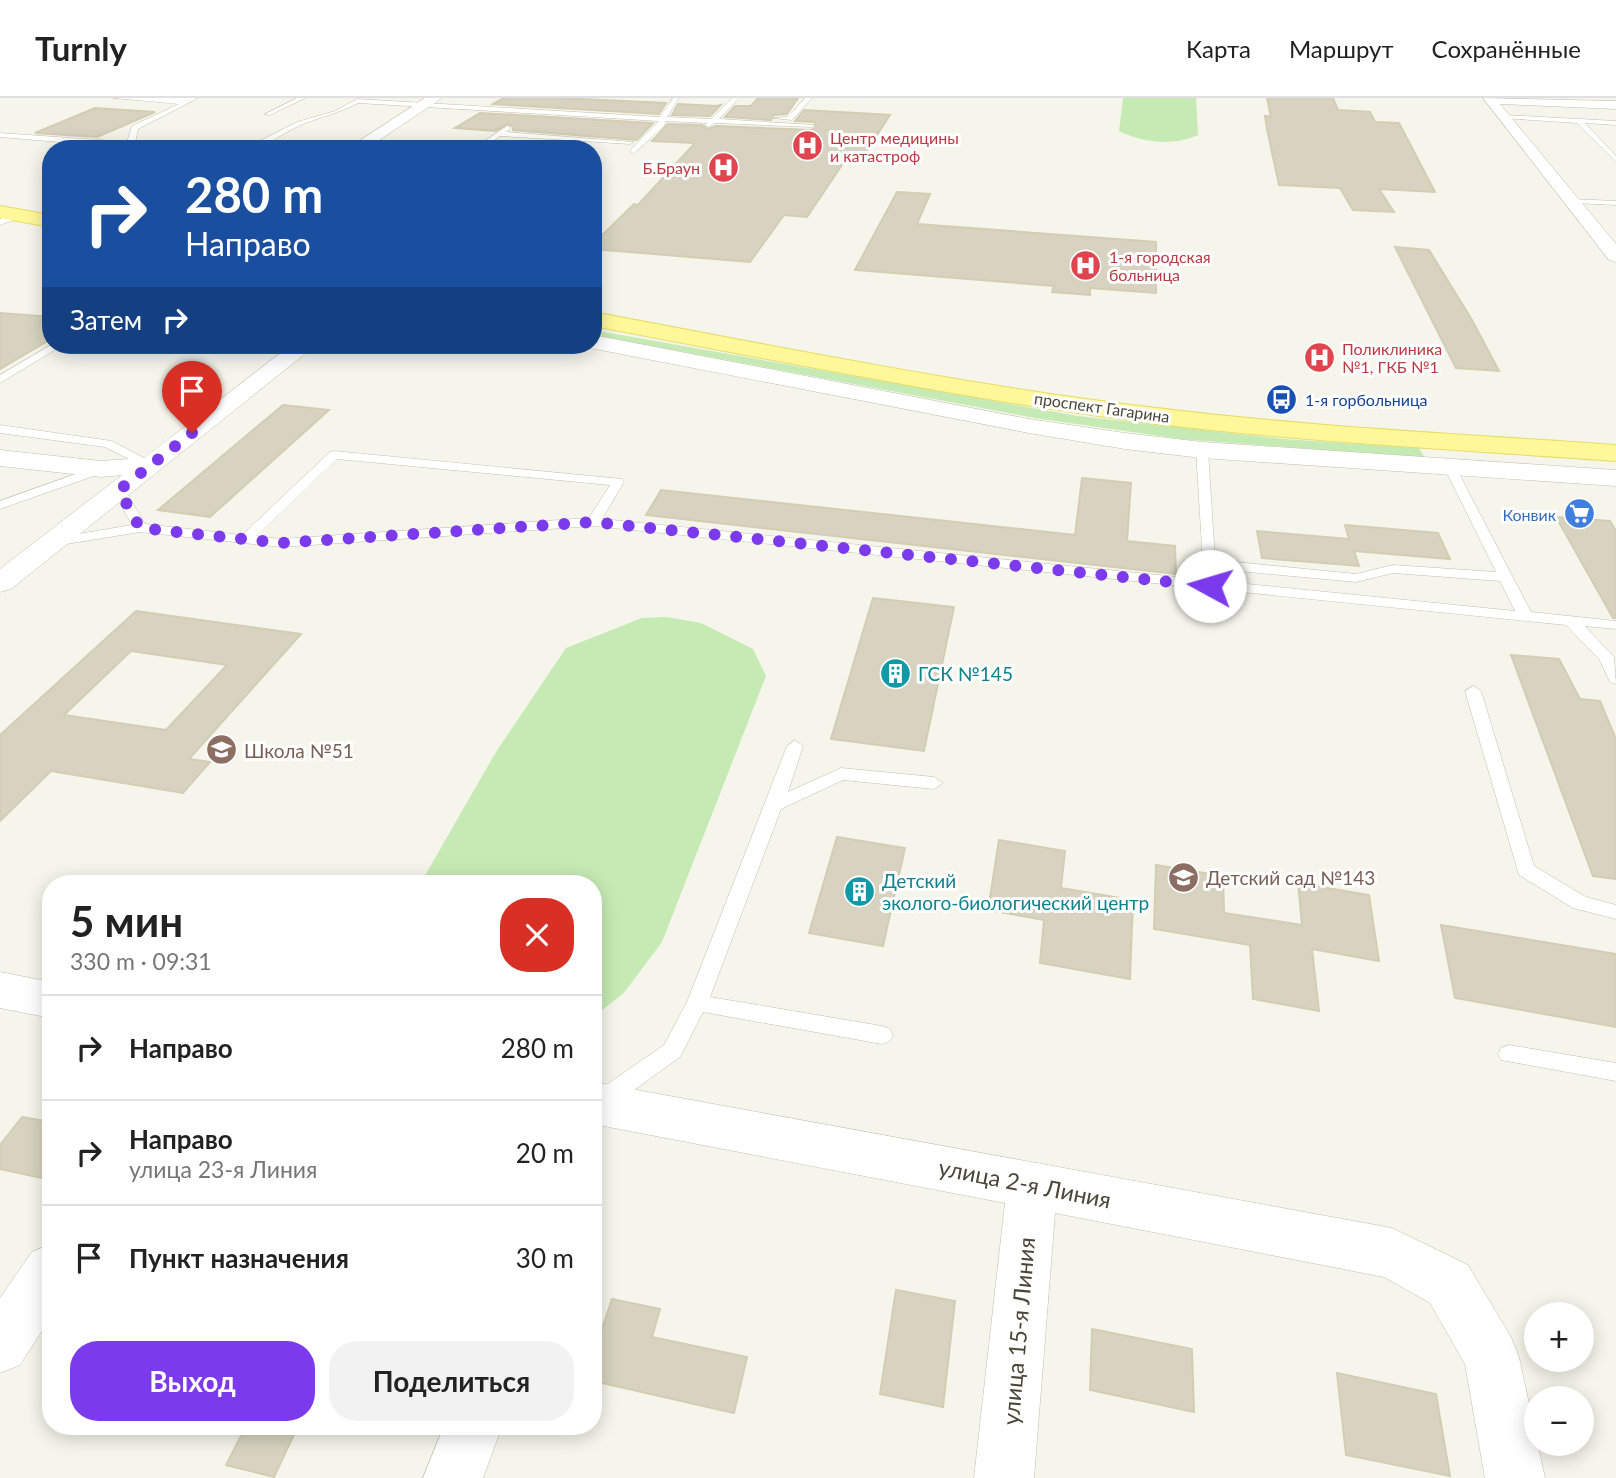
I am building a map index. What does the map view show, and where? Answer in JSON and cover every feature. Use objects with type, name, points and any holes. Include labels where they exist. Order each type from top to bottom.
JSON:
[{"type":"main road","points":[[0,201],[42,208]]},
{"type":"main road","points":[[6,217],[42,220]]},
{"type":"main road","name":"проспект Гагарина","points":[[602,307],[1020,380],[1150,398],[1287,412],[1616,436]]},
{"type":"main road","name":"проспект Гагарина","points":[[602,321],[971,387],[1157,416],[1267,427],[1616,453]]},
{"type":"street","points":[[1486,99],[1616,106]]},
{"type":"street","points":[[1486,99],[1504,117],[1616,256]]},
{"type":"street","points":[[367,140],[400,115],[428,102]]},
{"type":"street","points":[[602,343],[1029,426],[1202,450],[1616,478]]},
{"type":"street","points":[[0,583],[294,354]]},
{"type":"street","points":[[0,458],[101,470],[151,466]]},
{"type":"street","points":[[0,990],[42,998]]},
{"type":"street","name":"улица 2-я Линия","points":[[602,1108],[1032,1184],[1392,1253],[1449,1284],[1491,1357],[1515,1478]]},
{"type":"street","name":"улица 15-я Линия","points":[[1004,1478],[1032,1184]]},
{"type":"street","points":[[0,1345],[42,1283]]},
{"type":"street","points":[[453,1478],[470,1435]]},
{"type":"lane","points":[[117,98],[192,100]]},
{"type":"lane","points":[[268,114],[302,98]]},
{"type":"lane","points":[[633,152],[662,125],[662,119],[676,98]]},
{"type":"lane","points":[[701,132],[736,98]]},
{"type":"lane","points":[[266,140],[299,123],[337,112],[357,102],[428,102],[529,112],[662,119],[790,119],[809,98]]},
{"type":"lane","points":[[132,140],[135,128],[192,100]]},
{"type":"lane","points":[[337,112],[351,112]]},
{"type":"lane","points":[[490,140],[529,112]]},
{"type":"lane","points":[[1504,117],[1616,123]]},
{"type":"lane","points":[[717,118],[811,125]]},
{"type":"lane","points":[[1579,121],[1616,160]]},
{"type":"lane","points":[[499,134],[597,140]]},
{"type":"lane","points":[[2,139],[19,136],[63,140]]},
{"type":"lane","points":[[602,140],[630,142]]},
{"type":"lane","points":[[1573,201],[1614,205]]},
{"type":"lane","points":[[0,380],[43,354]]},
{"type":"lane","points":[[0,429],[108,444],[151,466]]},
{"type":"lane","points":[[1202,450],[1210,586]]},
{"type":"lane","points":[[246,538],[334,455],[618,482],[593,522]]},
{"type":"lane","points":[[1450,467],[1525,617]]},
{"type":"lane","points":[[0,505],[101,470]]},
{"type":"lane","points":[[119,490],[140,528]]},
{"type":"lane","points":[[51,542],[140,528],[281,543],[593,522],[1616,625]]},
{"type":"lane","points":[[1209,565],[1356,578],[1393,569],[1505,577]]},
{"type":"lane","points":[[1571,621],[1606,657],[1616,679]]},
{"type":"lane","points":[[1473,691],[1526,870],[1580,903],[1616,912]]},
{"type":"lane","points":[[602,1102],[672,1051],[697,1003],[795,746]]},
{"type":"lane","points":[[774,806],[841,774],[934,783]]},
{"type":"lane","points":[[697,1003],[882,1035]]},
{"type":"lane","points":[[1509,1054],[1616,1072]]},
{"type":"green space","points":[[1123,98],[1196,98],[1198,135],[1178,141],[1158,142],[1119,131]]},
{"type":"green space","points":[[602,332],[1078,416],[1284,439],[1419,448],[1425,458],[1181,439],[1035,418],[602,337]]},
{"type":"green space","points":[[666,617],[701,623],[753,649],[766,676],[662,942],[623,994],[602,1010],[602,875],[425,875],[496,752],[566,648],[642,618]]},
{"type":"building","points":[[504,98],[666,103],[659,114],[493,104]]},
{"type":"building","points":[[758,98],[798,98],[787,114],[773,115],[771,120],[725,117],[735,106],[751,106]]},
{"type":"building","points":[[1267,98],[1333,98],[1338,110],[1370,112],[1375,122],[1399,123],[1435,192],[1379,189],[1394,212],[1353,210],[1340,188],[1279,185],[1265,116],[1271,117]]},
{"type":"building","points":[[678,104],[721,105],[710,116],[672,115]]},
{"type":"building","points":[[95,108],[155,112],[97,137],[35,133]]},
{"type":"building","points":[[804,110],[890,115],[865,154],[850,153],[807,217],[784,215],[750,262],[602,250],[602,235],[634,204],[638,205],[695,143],[652,141],[668,124],[702,125],[708,129],[716,126],[811,130],[816,127],[815,122],[795,121]]},
{"type":"building","points":[[480,113],[653,123],[637,140],[513,130],[508,124],[495,131],[455,128]]},
{"type":"building","points":[[897,192],[930,194],[917,224],[1156,242],[1156,293],[1090,288],[1090,295],[1052,292],[1054,286],[855,270]]},
{"type":"building","points":[[1395,247],[1429,250],[1472,320],[1499,371],[1456,368]]},
{"type":"building","points":[[0,313],[42,316],[42,344],[0,369]]},
{"type":"building","points":[[283,405],[329,410],[210,517],[158,510]]},
{"type":"building","points":[[1082,478],[1131,483],[1127,541],[1175,546],[1176,574],[646,515],[661,490],[1075,535]]},
{"type":"building","points":[[1556,517],[1610,521],[1616,531],[1616,618],[1613,618]]},
{"type":"building","points":[[1345,525],[1438,533],[1450,559],[1354,551],[1359,566],[1262,558],[1257,531],[1349,539]]},
{"type":"building","name":"ГСК №145","points":[[873,598],[954,607],[924,751],[831,739]]},
{"type":"building","points":[[136,611],[301,634],[189,759],[210,762],[183,793],[51,771],[0,821],[0,735]],"holes":[[[131,651],[227,665],[166,730],[64,715]]]},
{"type":"building","points":[[1511,655],[1559,659],[1580,699],[1600,701],[1616,739],[1616,879],[1593,876]]},
{"type":"building","name":"Детский эколого-биологический центр","points":[[837,837],[905,848],[883,946],[809,933]]},
{"type":"building","points":[[999,840],[1065,851],[1061,888],[1133,900],[1130,979],[1040,963],[1044,920],[988,910]]},
{"type":"building","points":[[1156,865],[1223,876],[1224,913],[1302,925],[1298,883],[1369,895],[1379,961],[1312,949],[1319,1011],[1253,999],[1250,945],[1154,929]]},
{"type":"building","points":[[1441,925],[1616,954],[1616,1027],[1455,998]]},
{"type":"building","points":[[22,1117],[42,1120],[42,1178],[0,1169],[0,1145]]},
{"type":"building","points":[[896,1290],[955,1301],[943,1407],[880,1394]]},
{"type":"building","points":[[612,1299],[660,1309],[652,1337],[747,1357],[734,1413],[602,1383],[602,1329]]},
{"type":"building","points":[[1092,1329],[1192,1349],[1194,1412],[1090,1390]]},
{"type":"building","points":[[1337,1373],[1436,1394],[1450,1476],[1346,1455]]},
{"type":"building","points":[[241,1435],[294,1435],[274,1477],[226,1465]]},
{"type":"place","name":"Центр медицины и катастроф","points":[[807,146]]},
{"type":"place","name":"Б.Браун","points":[[723,167]]},
{"type":"place","name":"1-я городская больница","points":[[1086,265]]},
{"type":"place","name":"Поликлиника №1, ГКБ №1","points":[[1319,357]]},
{"type":"place","name":"1-я горбольница","points":[[1282,399]]},
{"type":"place","name":"Конвик","points":[[1579,514]]},
{"type":"place","name":"ГСК №145","points":[[895,673]]},
{"type":"place","name":"Школа №51","points":[[221,750]]},
{"type":"place","name":"Детский сад №143","points":[[1183,877]]},
{"type":"place","name":"Детский эколого-биологический центр","points":[[859,891]]},
{"type":"route","points":[[192,433],[119,490],[140,528],[281,543],[593,522],[1210,586]]}]
